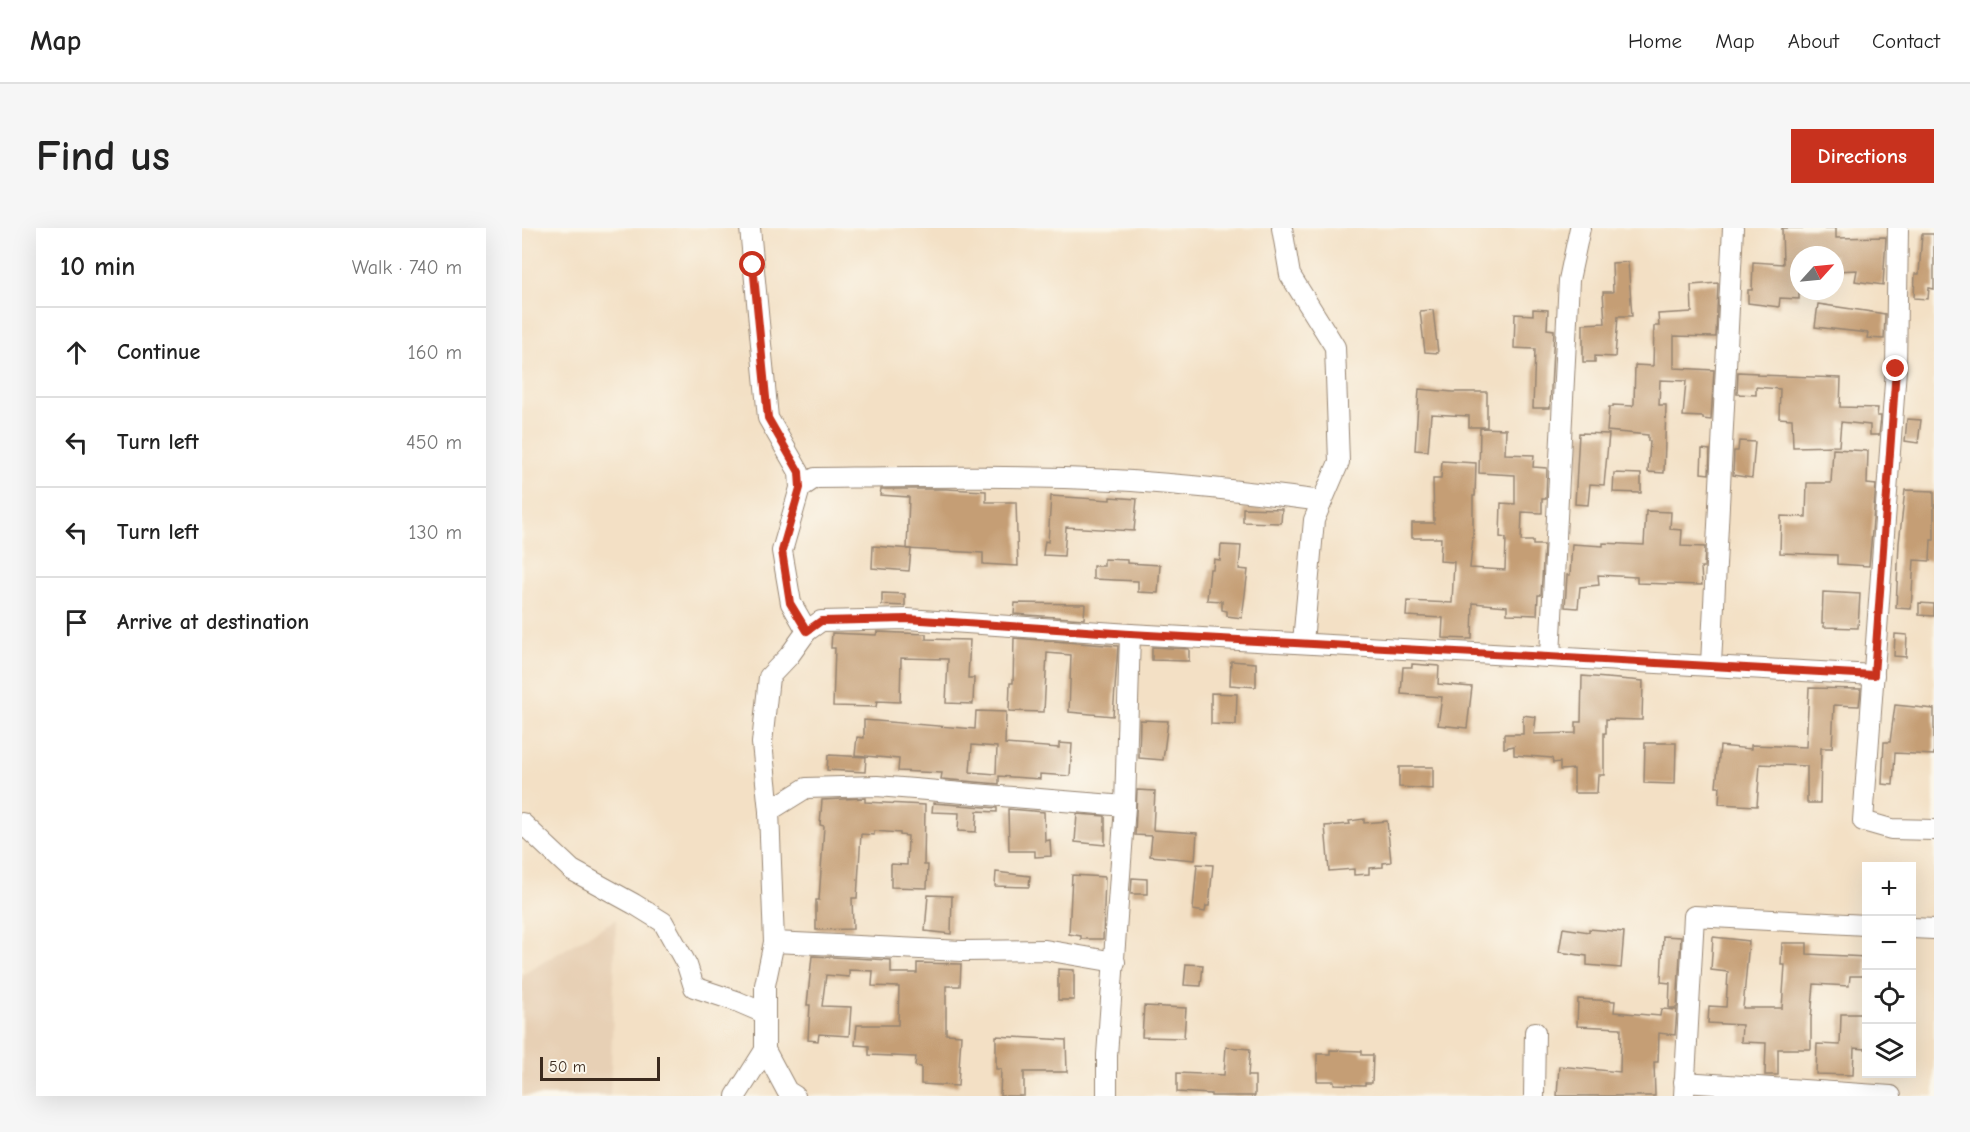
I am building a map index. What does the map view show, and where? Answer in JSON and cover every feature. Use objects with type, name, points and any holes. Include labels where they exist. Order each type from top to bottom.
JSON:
[{"type":"street","points":[[750,228],[768,418],[799,472],[800,488],[782,551],[790,603],[807,631]]},
{"type":"street","points":[[1282,228],[1290,275],[1335,347],[1339,462],[1314,520],[1303,642]]},
{"type":"street","points":[[1550,656],[1569,280],[1580,228]]},
{"type":"street","points":[[1711,664],[1733,228]]},
{"type":"street","points":[[1898,228],[1896,369],[1863,821],[1891,829],[1934,830]]},
{"type":"street","points":[[800,488],[814,478],[957,476],[1136,482],[1215,488],[1322,501]]},
{"type":"street","points":[[795,1096],[787,1091],[765,1050],[765,985],[774,942],[769,811],[762,743],[769,677],[789,656],[807,631],[821,621],[907,619],[1130,634],[1711,664],[1874,675]]},
{"type":"street","points":[[1107,1096],[1107,1055],[1125,806],[1130,634]]},
{"type":"street","points":[[769,811],[807,788],[877,786],[1125,806]]},
{"type":"street","points":[[522,823],[572,870],[663,922],[687,965],[694,987],[764,1013]]},
{"type":"street","points":[[1862,925],[1694,916],[1684,1089],[1891,1096]]},
{"type":"street","points":[[1916,928],[1934,929]]},
{"type":"street","points":[[774,942],[962,951],[1045,950],[1115,962]]},
{"type":"street","points":[[1534,1096],[1535,1032]]},
{"type":"street","points":[[736,1096],[765,1050]]},
{"type":"shaded area","points":[[616,919],[610,1096],[522,1096],[522,975]]},
{"type":"building","points":[[1782,228],[1836,228],[1836,238],[1886,237],[1883,285],[1855,281],[1857,270],[1844,271],[1844,246],[1790,246],[1790,299],[1780,298],[1779,307],[1748,303],[1748,290],[1752,290],[1753,262],[1783,264]]},
{"type":"building","points":[[1922,234],[1934,234],[1934,289],[1929,288],[1928,299],[1914,298],[1915,274],[1919,274]]},
{"type":"building","points":[[1628,262],[1632,316],[1618,316],[1615,357],[1595,356],[1595,362],[1583,362],[1583,324],[1605,323],[1603,292],[1613,292],[1612,263]]},
{"type":"building","points":[[1718,283],[1716,337],[1674,336],[1674,368],[1714,370],[1711,420],[1703,419],[1703,417],[1683,416],[1686,381],[1660,380],[1659,405],[1666,405],[1664,473],[1648,472],[1650,441],[1648,441],[1648,435],[1607,431],[1609,407],[1634,404],[1635,365],[1653,366],[1654,326],[1659,326],[1658,314],[1692,312],[1691,285]]},
{"type":"building","points":[[1818,304],[1885,314],[1884,339],[1867,338],[1868,333],[1815,327]]},
{"type":"building","points":[[1533,309],[1548,310],[1547,329],[1554,330],[1550,408],[1533,408],[1535,349],[1514,348],[1515,314],[1533,315]]},
{"type":"building","points":[[1433,310],[1438,353],[1425,352],[1420,311]]},
{"type":"building","points":[[1738,372],[1757,373],[1757,375],[1841,378],[1840,407],[1878,408],[1877,416],[1881,416],[1879,435],[1870,435],[1870,425],[1841,422],[1839,446],[1793,447],[1792,419],[1779,418],[1780,389],[1756,387],[1756,395],[1737,394]]},
{"type":"building","points":[[1419,389],[1487,392],[1487,427],[1469,427],[1469,416],[1431,414],[1428,451],[1415,450]]},
{"type":"building","points":[[1907,419],[1921,420],[1918,443],[1905,441]]},
{"type":"building","points":[[1480,428],[1506,429],[1505,454],[1534,455],[1533,467],[1547,468],[1546,499],[1542,499],[1542,513],[1522,512],[1521,541],[1533,541],[1533,545],[1544,545],[1541,595],[1538,595],[1537,615],[1507,614],[1507,606],[1473,603],[1472,639],[1442,638],[1443,618],[1406,616],[1407,601],[1452,603],[1454,562],[1440,561],[1441,538],[1412,538],[1412,523],[1434,523],[1433,479],[1441,479],[1442,461],[1476,463],[1470,568],[1505,570],[1506,538],[1500,537],[1501,503],[1515,504],[1515,475],[1479,473]]},
{"type":"building","points":[[1579,433],[1609,434],[1604,485],[1590,484],[1588,505],[1575,504]]},
{"type":"building","points":[[1739,441],[1755,442],[1752,478],[1733,475],[1734,451],[1738,451]]},
{"type":"building","points":[[1702,449],[1710,450],[1709,474],[1701,473]]},
{"type":"building","points":[[1833,449],[1868,451],[1867,484],[1876,485],[1869,566],[1837,564],[1837,555],[1780,553],[1781,516],[1806,517],[1807,483],[1831,483]]},
{"type":"building","points":[[1614,473],[1641,474],[1641,493],[1613,492]]},
{"type":"building","points":[[881,489],[986,491],[986,502],[1016,502],[1018,566],[983,564],[983,553],[907,549],[909,497],[880,495]]},
{"type":"building","points":[[1905,490],[1934,491],[1934,540],[1931,540],[1930,561],[1914,560],[1911,609],[1896,608],[1899,543]]},
{"type":"building","points":[[1051,496],[1110,500],[1110,497],[1137,499],[1134,531],[1066,527],[1064,556],[1043,555],[1045,541],[1048,542]]},
{"type":"building","points":[[1243,508],[1282,509],[1281,523],[1243,522]]},
{"type":"building","points":[[1646,511],[1671,512],[1670,529],[1682,530],[1681,546],[1705,547],[1704,567],[1701,567],[1702,585],[1637,583],[1637,577],[1598,575],[1599,585],[1580,587],[1578,608],[1565,607],[1572,544],[1644,545]]},
{"type":"building","points":[[1221,545],[1241,546],[1239,569],[1248,570],[1242,618],[1227,616],[1227,611],[1222,610],[1222,601],[1207,600],[1210,569],[1213,569],[1214,559],[1220,560]]},
{"type":"building","points":[[873,546],[911,549],[909,571],[872,568]]},
{"type":"building","points":[[1104,559],[1160,565],[1158,593],[1138,592],[1138,581],[1093,579],[1093,566],[1104,566]]},
{"type":"building","points":[[1823,592],[1860,594],[1858,628],[1824,627],[1822,623]]},
{"type":"building","points":[[882,593],[905,594],[905,606],[882,605]]},
{"type":"building","points":[[1015,603],[1085,604],[1084,619],[1014,614]]},
{"type":"building","points":[[1919,603],[1934,604],[1934,616],[1919,615]]},
{"type":"building","points":[[877,632],[926,634],[926,639],[970,640],[968,678],[974,678],[973,704],[946,703],[948,659],[901,658],[900,702],[877,701],[876,707],[833,706],[835,648],[831,648],[832,633],[876,635]]},
{"type":"building","points":[[1895,634],[1907,635],[1906,657],[1894,656]]},
{"type":"building","points":[[1014,638],[1118,646],[1113,716],[1069,712],[1071,655],[1047,653],[1044,712],[1009,711],[1010,683],[1013,683]]},
{"type":"building","points":[[1152,647],[1189,649],[1189,661],[1152,660]]},
{"type":"building","points":[[1231,661],[1256,663],[1256,687],[1230,685]]},
{"type":"building","points":[[1412,664],[1439,666],[1438,684],[1472,687],[1467,728],[1438,725],[1442,697],[1401,694],[1403,667],[1412,667]]},
{"type":"building","points":[[1582,676],[1643,681],[1642,720],[1606,719],[1604,775],[1598,775],[1597,793],[1574,793],[1574,769],[1560,770],[1560,762],[1553,763],[1552,758],[1514,755],[1514,746],[1504,748],[1504,734],[1523,734],[1523,715],[1536,717],[1534,734],[1576,733],[1576,722],[1581,722]]},
{"type":"building","points":[[1809,688],[1861,689],[1859,706],[1834,705],[1832,748],[1821,748],[1820,803],[1807,803],[1807,766],[1760,764],[1757,806],[1719,804],[1720,787],[1716,787],[1720,746],[1751,749],[1751,745],[1806,747]]},
{"type":"building","points":[[1211,693],[1237,694],[1236,725],[1211,724]]},
{"type":"building","points":[[1895,705],[1934,709],[1934,755],[1895,753],[1893,785],[1882,784],[1884,742],[1890,742]]},
{"type":"building","points":[[976,711],[1006,712],[1005,744],[1059,748],[1059,743],[1072,744],[1070,776],[1040,774],[1040,779],[999,776],[999,784],[941,779],[942,773],[898,771],[899,759],[855,755],[857,737],[864,738],[864,720],[975,729]],"holes":[[[972,745],[997,747],[996,774],[970,772]]]},
{"type":"building","points":[[1140,720],[1168,721],[1163,760],[1139,758]]},
{"type":"building","points":[[1645,743],[1676,743],[1675,784],[1644,783]]},
{"type":"building","points":[[828,755],[866,757],[865,772],[827,770]]},
{"type":"building","points":[[1399,767],[1433,767],[1433,789],[1399,787]]},
{"type":"building","points":[[1137,790],[1155,791],[1153,830],[1197,833],[1195,860],[1150,856],[1152,836],[1135,835]]},
{"type":"building","points":[[865,798],[865,802],[925,805],[924,865],[928,865],[927,888],[891,887],[891,864],[907,865],[908,836],[900,835],[900,833],[874,831],[874,835],[861,834],[857,898],[852,898],[853,929],[816,930],[816,900],[819,900],[824,826],[820,825],[822,800]]},
{"type":"building","points":[[933,803],[997,808],[997,812],[977,811],[976,832],[958,831],[959,813],[932,812]]},
{"type":"building","points":[[1008,809],[1044,812],[1045,841],[1050,840],[1051,856],[1035,857],[1035,851],[1009,851]]},
{"type":"building","points":[[1077,814],[1105,816],[1105,845],[1075,842]]},
{"type":"building","points":[[1364,819],[1364,823],[1387,821],[1391,862],[1383,863],[1383,867],[1369,868],[1369,874],[1354,875],[1354,869],[1329,871],[1325,826],[1350,824],[1349,821]]},
{"type":"building","points":[[1197,864],[1213,865],[1209,906],[1206,906],[1205,912],[1193,910]]},
{"type":"building","points":[[996,872],[1030,876],[1029,887],[995,886]]},
{"type":"building","points":[[1072,875],[1105,877],[1103,939],[1081,939],[1081,936],[1069,934]]},
{"type":"building","points":[[1132,878],[1147,879],[1147,894],[1131,894]]},
{"type":"building","points":[[928,895],[952,896],[951,934],[925,931]]},
{"type":"building","points":[[1563,928],[1589,932],[1589,929],[1624,932],[1621,968],[1587,965],[1587,956],[1559,952]]},
{"type":"building","points":[[1663,936],[1681,937],[1677,1008],[1669,1008],[1670,983],[1661,982]]},
{"type":"building","points":[[1713,937],[1749,941],[1743,1008],[1782,1008],[1785,965],[1781,965],[1782,943],[1807,943],[1807,954],[1862,957],[1862,976],[1850,976],[1849,986],[1814,984],[1811,1049],[1778,1049],[1778,1075],[1765,1075],[1766,1043],[1741,1042],[1742,1025],[1708,1023],[1709,1006],[1726,1007],[1728,972],[1711,970]]},
{"type":"building","points":[[812,956],[891,960],[891,973],[917,973],[917,963],[961,964],[960,986],[946,986],[946,1034],[961,1035],[958,1086],[921,1084],[921,1067],[915,1066],[916,1057],[869,1055],[869,1046],[855,1045],[857,1025],[898,1025],[899,987],[872,986],[873,971],[849,970],[849,977],[826,975],[822,1006],[851,1007],[849,1036],[819,1034],[818,1041],[808,1040],[810,1005],[807,1005]]},
{"type":"building","points":[[1186,964],[1203,965],[1201,986],[1184,985]]},
{"type":"building","points":[[1058,969],[1074,970],[1074,1000],[1058,1000]]},
{"type":"building","points":[[1578,999],[1615,1001],[1614,1012],[1660,1016],[1661,1009],[1677,1010],[1675,1035],[1659,1033],[1658,1062],[1654,1062],[1655,1096],[1557,1096],[1559,1066],[1620,1072],[1621,1028],[1577,1026]]},
{"type":"building","points":[[1144,1006],[1186,1008],[1184,1038],[1142,1037]]},
{"type":"building","points":[[1841,1014],[1862,1014],[1862,1049],[1854,1048],[1853,1075],[1816,1074],[1817,1044],[1840,1045]]},
{"type":"building","points":[[996,1036],[1066,1040],[1067,1072],[1024,1072],[1024,1096],[1000,1096],[1001,1069],[996,1069]]},
{"type":"building","points":[[1226,1047],[1250,1049],[1248,1076],[1255,1076],[1255,1096],[1211,1096],[1211,1094],[1177,1092],[1177,1073],[1224,1075]]},
{"type":"building","points":[[1330,1050],[1362,1051],[1362,1055],[1373,1055],[1372,1083],[1365,1083],[1365,1085],[1334,1084],[1334,1081],[1317,1081],[1317,1054],[1330,1054]]},
{"type":"route","points":[[753,265],[768,418],[799,472],[800,488],[782,551],[790,603],[807,631],[821,621],[907,619],[1130,634],[1711,664],[1874,675],[1896,369]]}]
